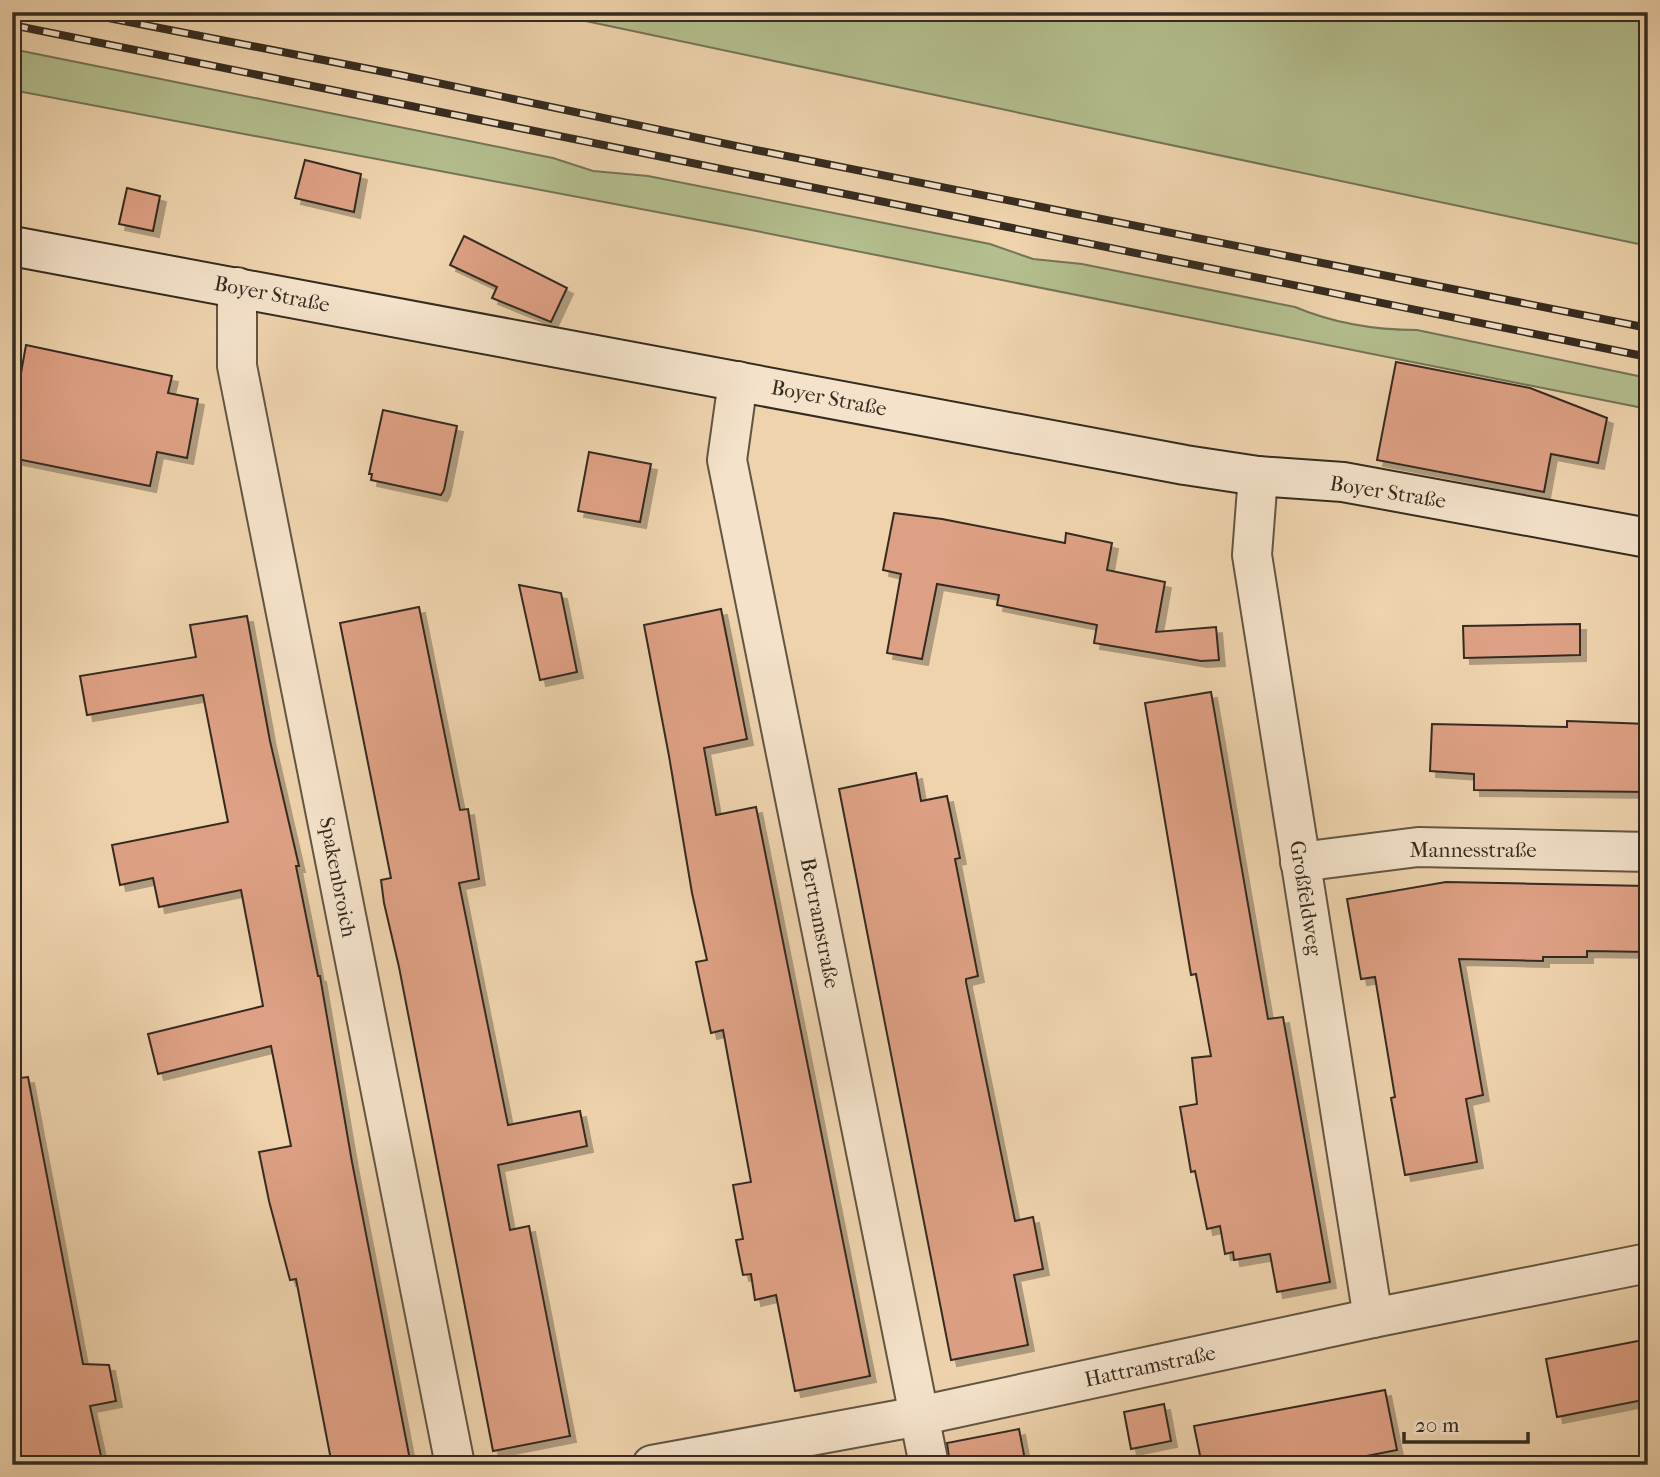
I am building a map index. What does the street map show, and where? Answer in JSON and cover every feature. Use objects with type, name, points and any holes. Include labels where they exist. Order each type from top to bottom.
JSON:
[{"type":"street","name":"Boyer Straße","points":[[12,246],[1185,465],[1258,476],[1343,482],[1648,538]]},
{"type":"street","name":"Spakenbroich","points":[[237,287],[237,366],[455,1465]]},
{"type":"street","name":"Bertramstraße","points":[[738,381],[727,460],[929,1465]]},
{"type":"street","name":"Großfeldweg","points":[[1258,476],[1252,555],[1373,1318]]},
{"type":"street","name":"Mannesstraße","points":[[1300,862],[1418,848],[1648,852]]},
{"type":"street","name":"Hattramstraße","points":[[652,1465],[919,1416],[1373,1318],[1648,1263]]},
{"type":"green space","points":[[543,12],[1648,12],[1648,246]]},
{"type":"green space","points":[[12,49],[553,158],[593,171],[648,176],[990,244],[1033,259],[1082,264],[1295,307],[1354,325],[1417,330],[1638,376],[1648,382],[1648,409],[736,227],[12,90]]},
{"type":"building","points":[[305,160],[361,174],[354,212],[295,198]]},
{"type":"building","points":[[127,188],[160,196],[153,231],[119,224]]},
{"type":"building","points":[[464,236],[567,288],[551,322],[492,298],[497,287],[450,265]]},
{"type":"building","points":[[26,345],[172,376],[168,393],[198,399],[187,458],[157,452],[150,486],[12,458],[12,400],[16,401]]},
{"type":"building","points":[[1396,362],[1530,388],[1607,418],[1598,463],[1551,454],[1544,492],[1377,460]]},
{"type":"building","points":[[383,410],[457,426],[441,495],[371,480],[372,474],[369,474]]},
{"type":"building","points":[[589,452],[651,464],[640,522],[578,511]]},
{"type":"building","points":[[894,513],[942,519],[1065,543],[1066,533],[1112,543],[1107,570],[1165,582],[1156,632],[1216,627],[1219,660],[1201,661],[1094,643],[1097,625],[997,605],[999,595],[937,584],[922,659],[887,653],[901,574],[883,570]]},
{"type":"building","points":[[519,585],[561,593],[577,672],[540,680]]},
{"type":"building","points":[[419,607],[460,810],[468,809],[479,879],[459,883],[508,1125],[580,1111],[587,1146],[498,1165],[510,1230],[529,1226],[570,1436],[493,1451],[399,967],[384,903],[381,880],[391,878],[340,623]]},
{"type":"building","points":[[721,609],[747,739],[704,748],[716,815],[756,807],[870,1376],[795,1391],[776,1295],[755,1300],[751,1274],[743,1275],[736,1240],[743,1239],[733,1185],[751,1182],[723,1030],[711,1033],[696,962],[707,960],[692,893],[644,625]]},
{"type":"building","points":[[247,616],[270,741],[299,866],[296,866],[320,976],[352,1162],[411,1465],[332,1465],[296,1279],[290,1280],[259,1152],[291,1146],[271,1046],[158,1074],[148,1034],[263,1006],[254,958],[241,890],[159,907],[153,878],[120,885],[112,845],[228,822],[203,695],[87,715],[80,676],[196,657],[190,625]]},
{"type":"building","points":[[1580,624],[1580,655],[1464,658],[1463,626]]},
{"type":"building","points":[[1211,692],[1268,1019],[1283,1017],[1330,1282],[1277,1292],[1270,1254],[1234,1260],[1233,1252],[1225,1254],[1220,1226],[1207,1229],[1195,1171],[1191,1172],[1180,1107],[1197,1104],[1192,1058],[1211,1056],[1196,974],[1191,975],[1145,703]]},
{"type":"building","points":[[1567,721],[1648,724],[1648,792],[1474,790],[1474,774],[1430,771],[1432,724],[1567,727]]},
{"type":"building","points":[[916,773],[921,801],[947,796],[960,858],[955,859],[978,976],[966,979],[966,982],[1015,1221],[1033,1217],[1043,1269],[1014,1275],[1028,1345],[951,1360],[839,789]]},
{"type":"building","points":[[1446,882],[1648,886],[1648,952],[1587,951],[1587,957],[1543,957],[1543,961],[1459,959],[1483,1095],[1466,1099],[1477,1162],[1405,1175],[1391,1098],[1395,1097],[1375,977],[1361,979],[1347,899]]},
{"type":"building","points":[[28,1077],[83,1364],[109,1365],[116,1401],[90,1406],[103,1465],[12,1465],[12,1079]]},
{"type":"building","points":[[1648,1339],[1648,1399],[1557,1417],[1546,1359]]},
{"type":"building","points":[[1385,1390],[1397,1450],[1321,1465],[1202,1465],[1194,1426]]},
{"type":"building","points":[[1164,1404],[1171,1441],[1131,1449],[1124,1412]]},
{"type":"building","points":[[1019,1429],[1026,1465],[950,1465],[947,1443]]},
{"type":"railway","points":[[78,12],[1648,328]]},
{"type":"railway","points":[[12,25],[1648,357]]}]
